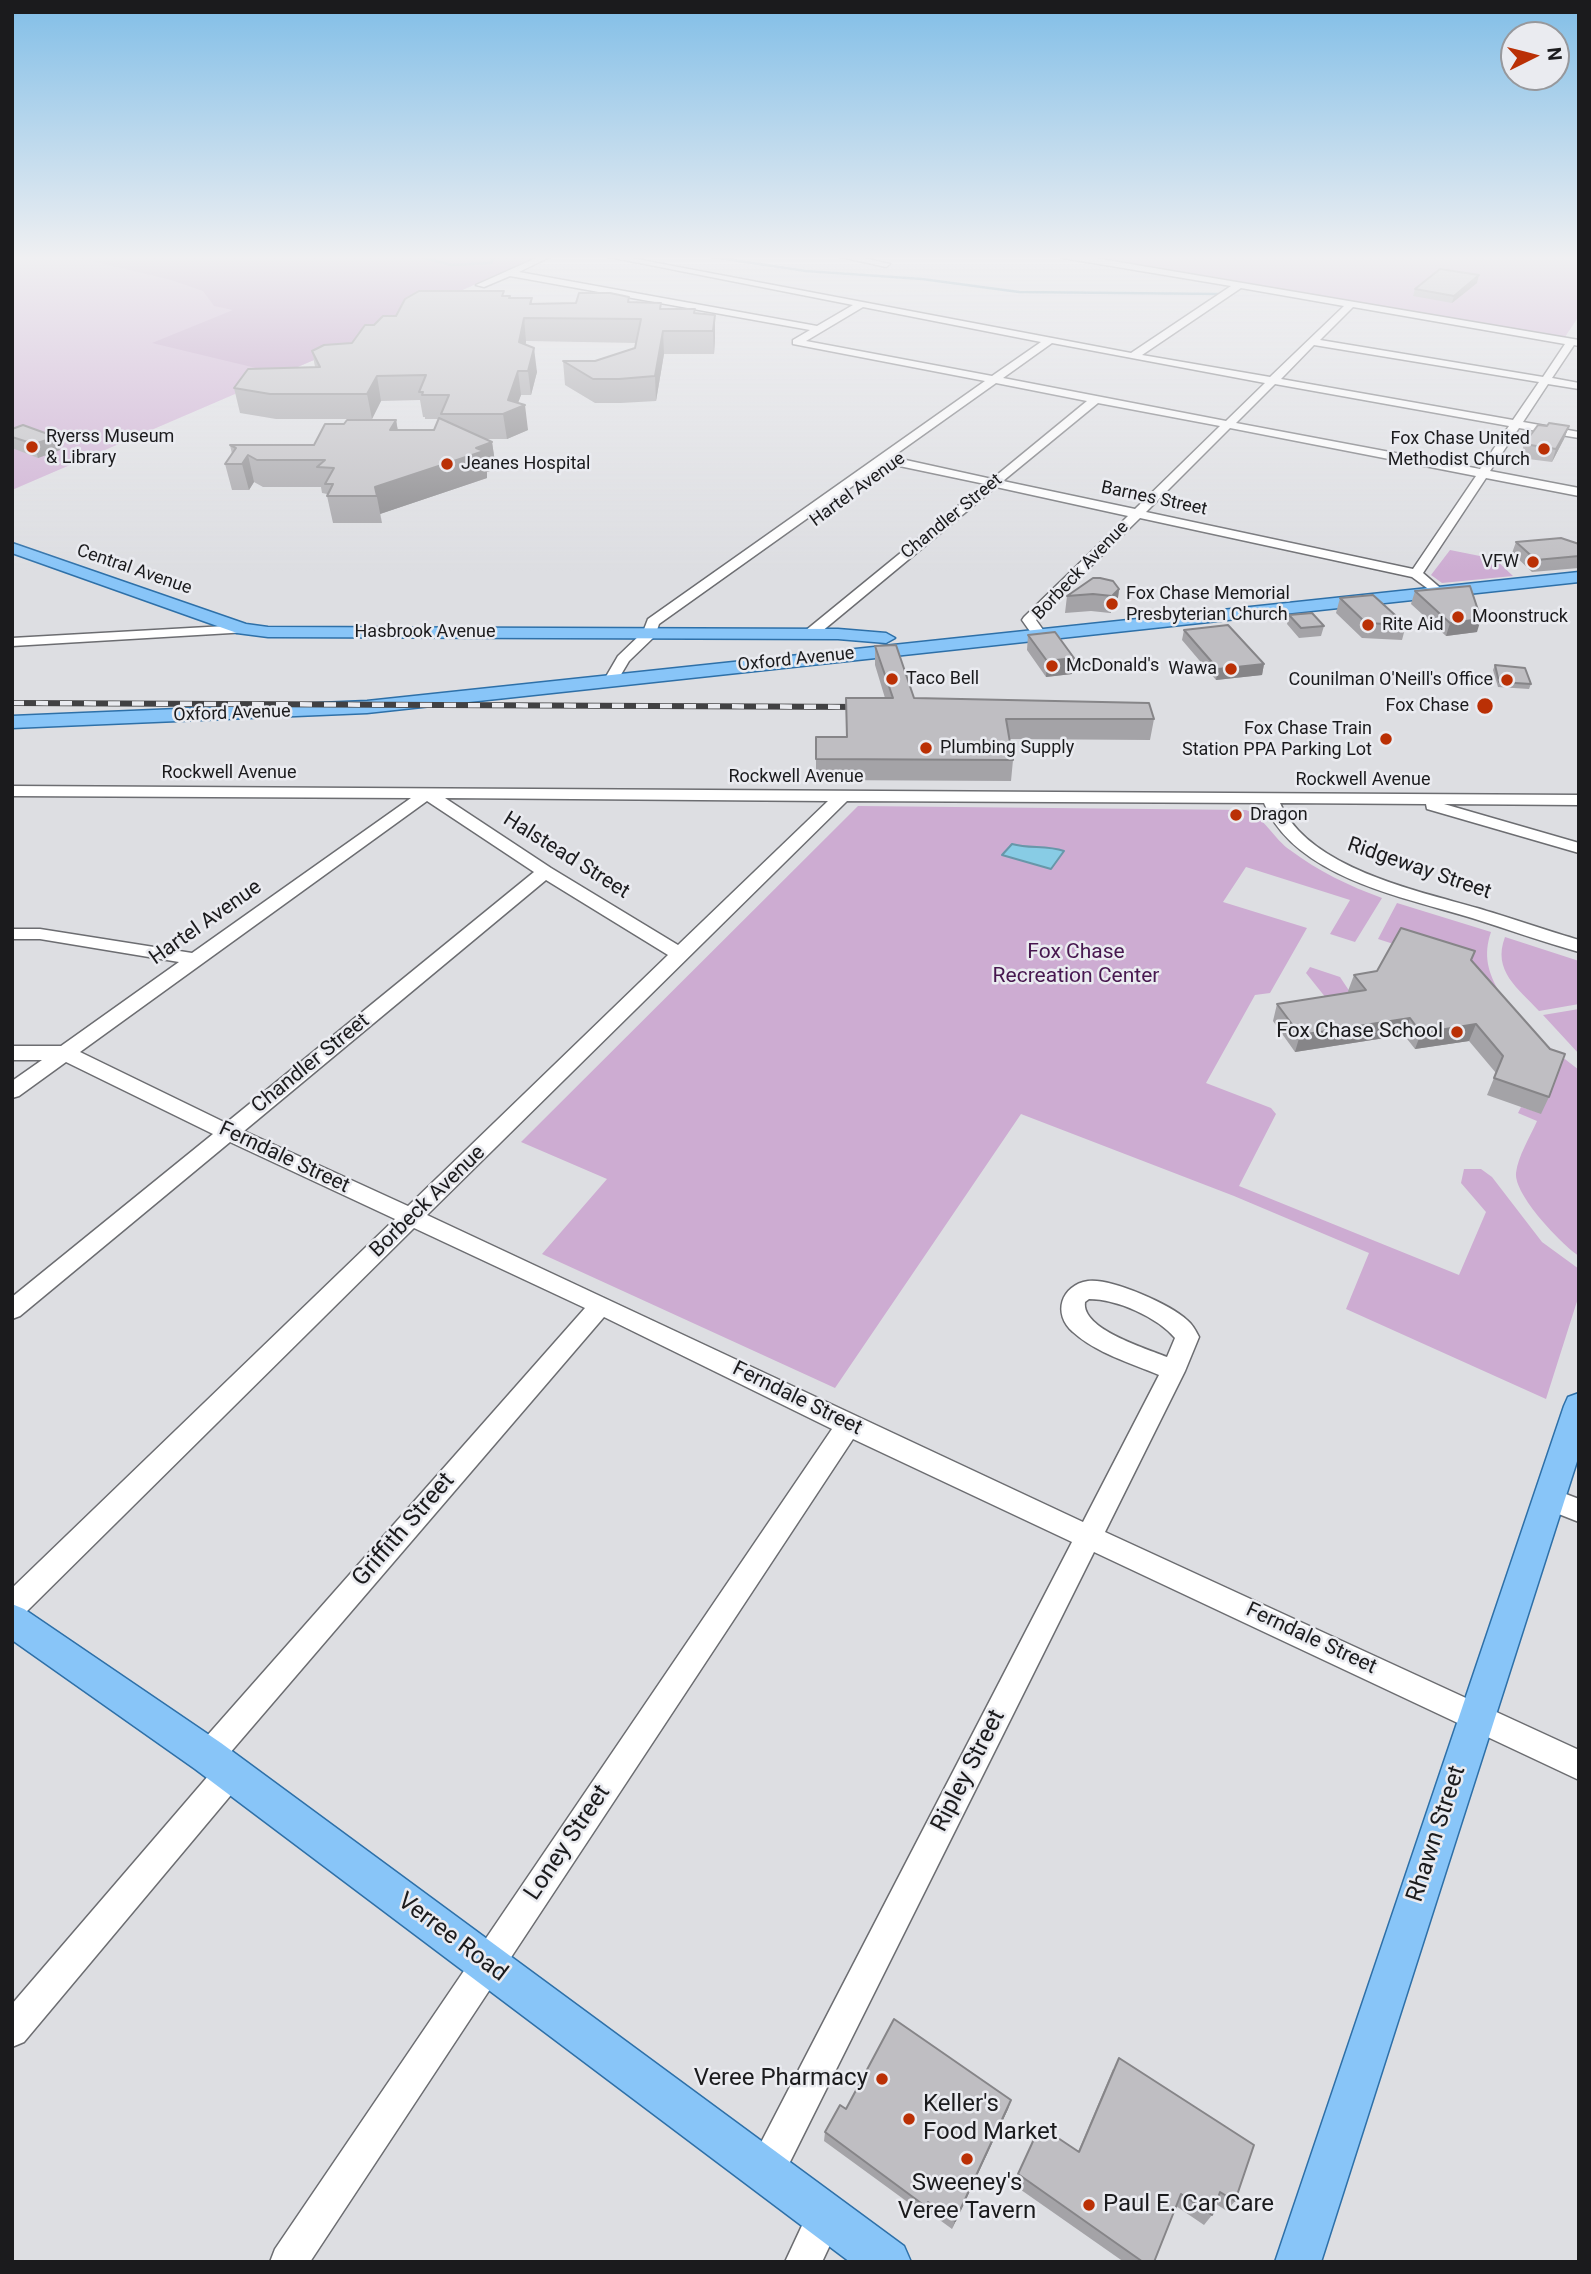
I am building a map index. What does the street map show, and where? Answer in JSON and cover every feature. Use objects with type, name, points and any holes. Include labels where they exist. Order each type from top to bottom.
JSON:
[{"type":"main road","name":"Central Avenue","points":[[12,548],[243,629]]},
{"type":"main road","name":"Oxford Avenue","points":[[12,722],[341,710],[1579,577]]},
{"type":"main road","name":"Hasbrook Avenue","points":[[243,629],[268,632],[878,632],[1017,637]]},
{"type":"main road","name":"Hasbrook Avenue","points":[[838,634],[892,639],[902,649]]},
{"type":"main road","name":"Rhawn Street","points":[[1298,2262],[1475,1717],[1564,1505],[1579,1406]]},
{"type":"main road","name":"Verree Road","points":[[12,1620],[219,1764],[888,2262]]},
{"type":"street","points":[[895,361],[1579,492]]},
{"type":"street","name":"Hartel Avenue","points":[[611,680],[623,659],[650,632],[671,625],[890,460],[991,380],[1022,361]]},
{"type":"street","name":"Hartel Avenue","points":[[890,460],[1006,383],[1032,361]]},
{"type":"street","points":[[1162,361],[1579,435]]},
{"type":"street","name":"Borbeck Avenue","points":[[1039,634],[1029,620],[1294,361]]},
{"type":"street","points":[[1430,361],[1579,386]]},
{"type":"street","points":[[1438,592],[1416,574],[1560,361]]},
{"type":"street","name":"Chandler Street","points":[[810,634],[1095,400]]},
{"type":"street","name":"Barnes Street","points":[[890,460],[1416,574]]},
{"type":"street","name":"Hasbrook Avenue","points":[[12,642],[243,629]]},
{"type":"street","name":"Rockwell Avenue","points":[[12,791],[1579,800]]},
{"type":"street","name":"Hartel Avenue","points":[[12,1091],[427,794]]},
{"type":"street","name":"Halstead Street","points":[[427,794],[545,872],[681,955]]},
{"type":"street","name":"Borbeck Avenue","points":[[12,1607],[842,796]]},
{"type":"street","name":"Ridgeway Street","points":[[1270,798],[1276,817],[1291,834],[1311,851],[1355,875],[1579,946]]},
{"type":"street","points":[[1410,799],[1579,848]]},
{"type":"street","name":"Chandler Street","points":[[12,1310],[545,872]]},
{"type":"street","points":[[12,934],[40,934],[194,959]]},
{"type":"street","name":"Ferndale Street","points":[[12,1053],[65,1053],[227,1132],[601,1305],[848,1425],[1090,1535],[1579,1765]]},
{"type":"street","name":"Ripley Street","points":[[766,2171],[859,1983],[1173,1371],[1186,1337],[1179,1326],[1168,1318],[1103,1291],[1089,1290],[1080,1293],[1072,1302],[1071,1310],[1081,1326],[1173,1371]]},
{"type":"street","name":"Griffith Street","points":[[12,2030],[219,1764],[601,1305]]},
{"type":"street","name":"Loney Street","points":[[288,2262],[848,1425]]},
{"type":"street","points":[[803,2262],[826,2215]]},
{"type":"green space","points":[[12,361],[311,361],[12,490]]},
{"type":"green space","points":[[1450,550],[1495,559],[1513,576],[1442,583],[1431,575]]},
{"type":"green space","name":"Fox Chase Recreation Center","points":[[858,806],[1246,810],[1258,817],[1284,846],[1312,865],[1382,898],[1355,942],[1330,934],[1350,900],[1246,867],[1223,902],[1307,928],[1270,993],[1255,995],[1206,1083],[1271,1108],[1276,1114],[1239,1186],[1459,1275],[1486,1212],[1461,1183],[1464,1169],[1481,1169],[1492,1177],[1542,1242],[1579,1269],[1579,1295],[1546,1399],[1346,1309],[1369,1253],[1234,1196],[1021,1114],[835,1388],[542,1254],[607,1179],[521,1142]]},
{"type":"green space","points":[[1397,903],[1491,932],[1487,948],[1488,964],[1500,993],[1468,968],[1378,939]]},
{"type":"green space","points":[[1505,937],[1579,961],[1579,1004],[1539,1011],[1509,978],[1502,960]]},
{"type":"green space","points":[[1310,967],[1340,977],[1358,1004],[1334,1008],[1306,973]]},
{"type":"green space","points":[[1579,1009],[1579,1054],[1543,1015]]},
{"type":"green space","points":[[1539,1039],[1579,1070],[1579,1256],[1540,1218],[1522,1194],[1517,1182],[1519,1160],[1537,1121],[1518,1113],[1521,1107],[1541,1113]]},
{"type":"shaded area","points":[[227,361],[311,361],[281,374]]},
{"type":"water","points":[[1012,844],[1064,851],[1051,869],[1002,855]]},
{"type":"building","points":[[317,361],[531,361],[528,371],[518,371],[508,400],[525,405],[503,414],[441,414],[449,395],[422,395],[423,392],[419,392],[426,375],[377,376],[367,394],[270,394],[234,388],[248,369],[320,367]]},
{"type":"building","points":[[563,361],[658,361],[655,376],[593,379]]},
{"type":"building","points":[[439,418],[492,442],[476,448],[484,451],[375,487],[377,496],[327,496],[333,484],[325,484],[334,468],[317,467],[325,460],[257,460],[248,455],[242,464],[225,464],[236,448],[230,445],[314,445],[325,424],[344,424],[347,420],[396,420],[390,430],[434,430]]},
{"type":"building","points":[[1549,423],[1569,426],[1556,449],[1524,444],[1538,425],[1547,426]]},
{"type":"building","points":[[23,425],[56,437],[34,444],[12,437],[12,429]]},
{"type":"building","points":[[1561,538],[1579,544],[1579,556],[1536,560],[1516,542]]},
{"type":"building","points":[[1093,578],[1113,581],[1119,589],[1112,596],[1067,596]]},
{"type":"building","points":[[1470,586],[1481,619],[1450,623],[1415,591]]},
{"type":"building","points":[[1373,595],[1406,625],[1366,623],[1340,598]]},
{"type":"building","points":[[1312,613],[1324,626],[1301,628],[1289,615]]},
{"type":"building","points":[[1228,625],[1264,664],[1218,669],[1184,630]]},
{"type":"building","points":[[1055,632],[1074,658],[1047,661],[1028,635]]},
{"type":"building","points":[[896,645],[914,698],[1149,703],[1154,719],[1006,719],[1013,760],[816,759],[816,737],[847,737],[846,698],[893,698],[875,646]]},
{"type":"building","points":[[1495,665],[1525,668],[1531,684],[1499,682]]},
{"type":"building","points":[[1401,928],[1475,951],[1471,960],[1550,1049],[1565,1054],[1549,1097],[1494,1078],[1503,1056],[1476,1024],[1421,1033],[1410,1018],[1300,1035],[1277,1004],[1366,990],[1354,975],[1377,971]]},
{"type":"building","points":[[894,2019],[1011,2100],[955,2221],[928,2202],[925,2206],[825,2132],[840,2105],[846,2109]]},
{"type":"building","points":[[1119,2058],[1254,2145],[1235,2201],[1220,2192],[1212,2215],[1181,2194],[1154,2262],[1143,2262],[1018,2174],[1040,2126],[1079,2152]]},
{"type":"railway","points":[[12,703],[866,707]]},
{"type":"place","name":"Ryerss Museum & Library","points":[[32,447]]},
{"type":"place","name":"Fox Chase United Methodist Church","points":[[1544,449]]},
{"type":"place","name":"Jeanes Hospital","points":[[447,464]]},
{"type":"place","name":"VFW","points":[[1533,562]]},
{"type":"place","name":"Fox Chase Memorial Presbyterian Church","points":[[1112,604]]},
{"type":"place","name":"Moonstruck","points":[[1458,617]]},
{"type":"place","name":"Rite Aid","points":[[1368,625]]},
{"type":"place","name":"McDonald's","points":[[1052,666]]},
{"type":"place","name":"Wawa","points":[[1231,669]]},
{"type":"place","name":"Taco Bell","points":[[892,679]]},
{"type":"place","name":"Counilman O'Neill's Office","points":[[1507,680]]},
{"type":"place","name":"Fox Chase","points":[[1485,706]]},
{"type":"place","name":"Fox Chase Train Station PPA Parking Lot","points":[[1386,739]]},
{"type":"place","name":"Plumbing Supply","points":[[926,748]]},
{"type":"place","name":"Dragon","points":[[1236,815]]},
{"type":"place","name":"Fox Chase School","points":[[1457,1032]]},
{"type":"place","name":"Veree Pharmacy","points":[[882,2079]]},
{"type":"place","name":"Keller's Food Market","points":[[909,2119]]},
{"type":"place","name":"Sweeney's Veree Tavern","points":[[967,2159]]},
{"type":"place","name":"Paul E. Car Care","points":[[1089,2205]]}]
